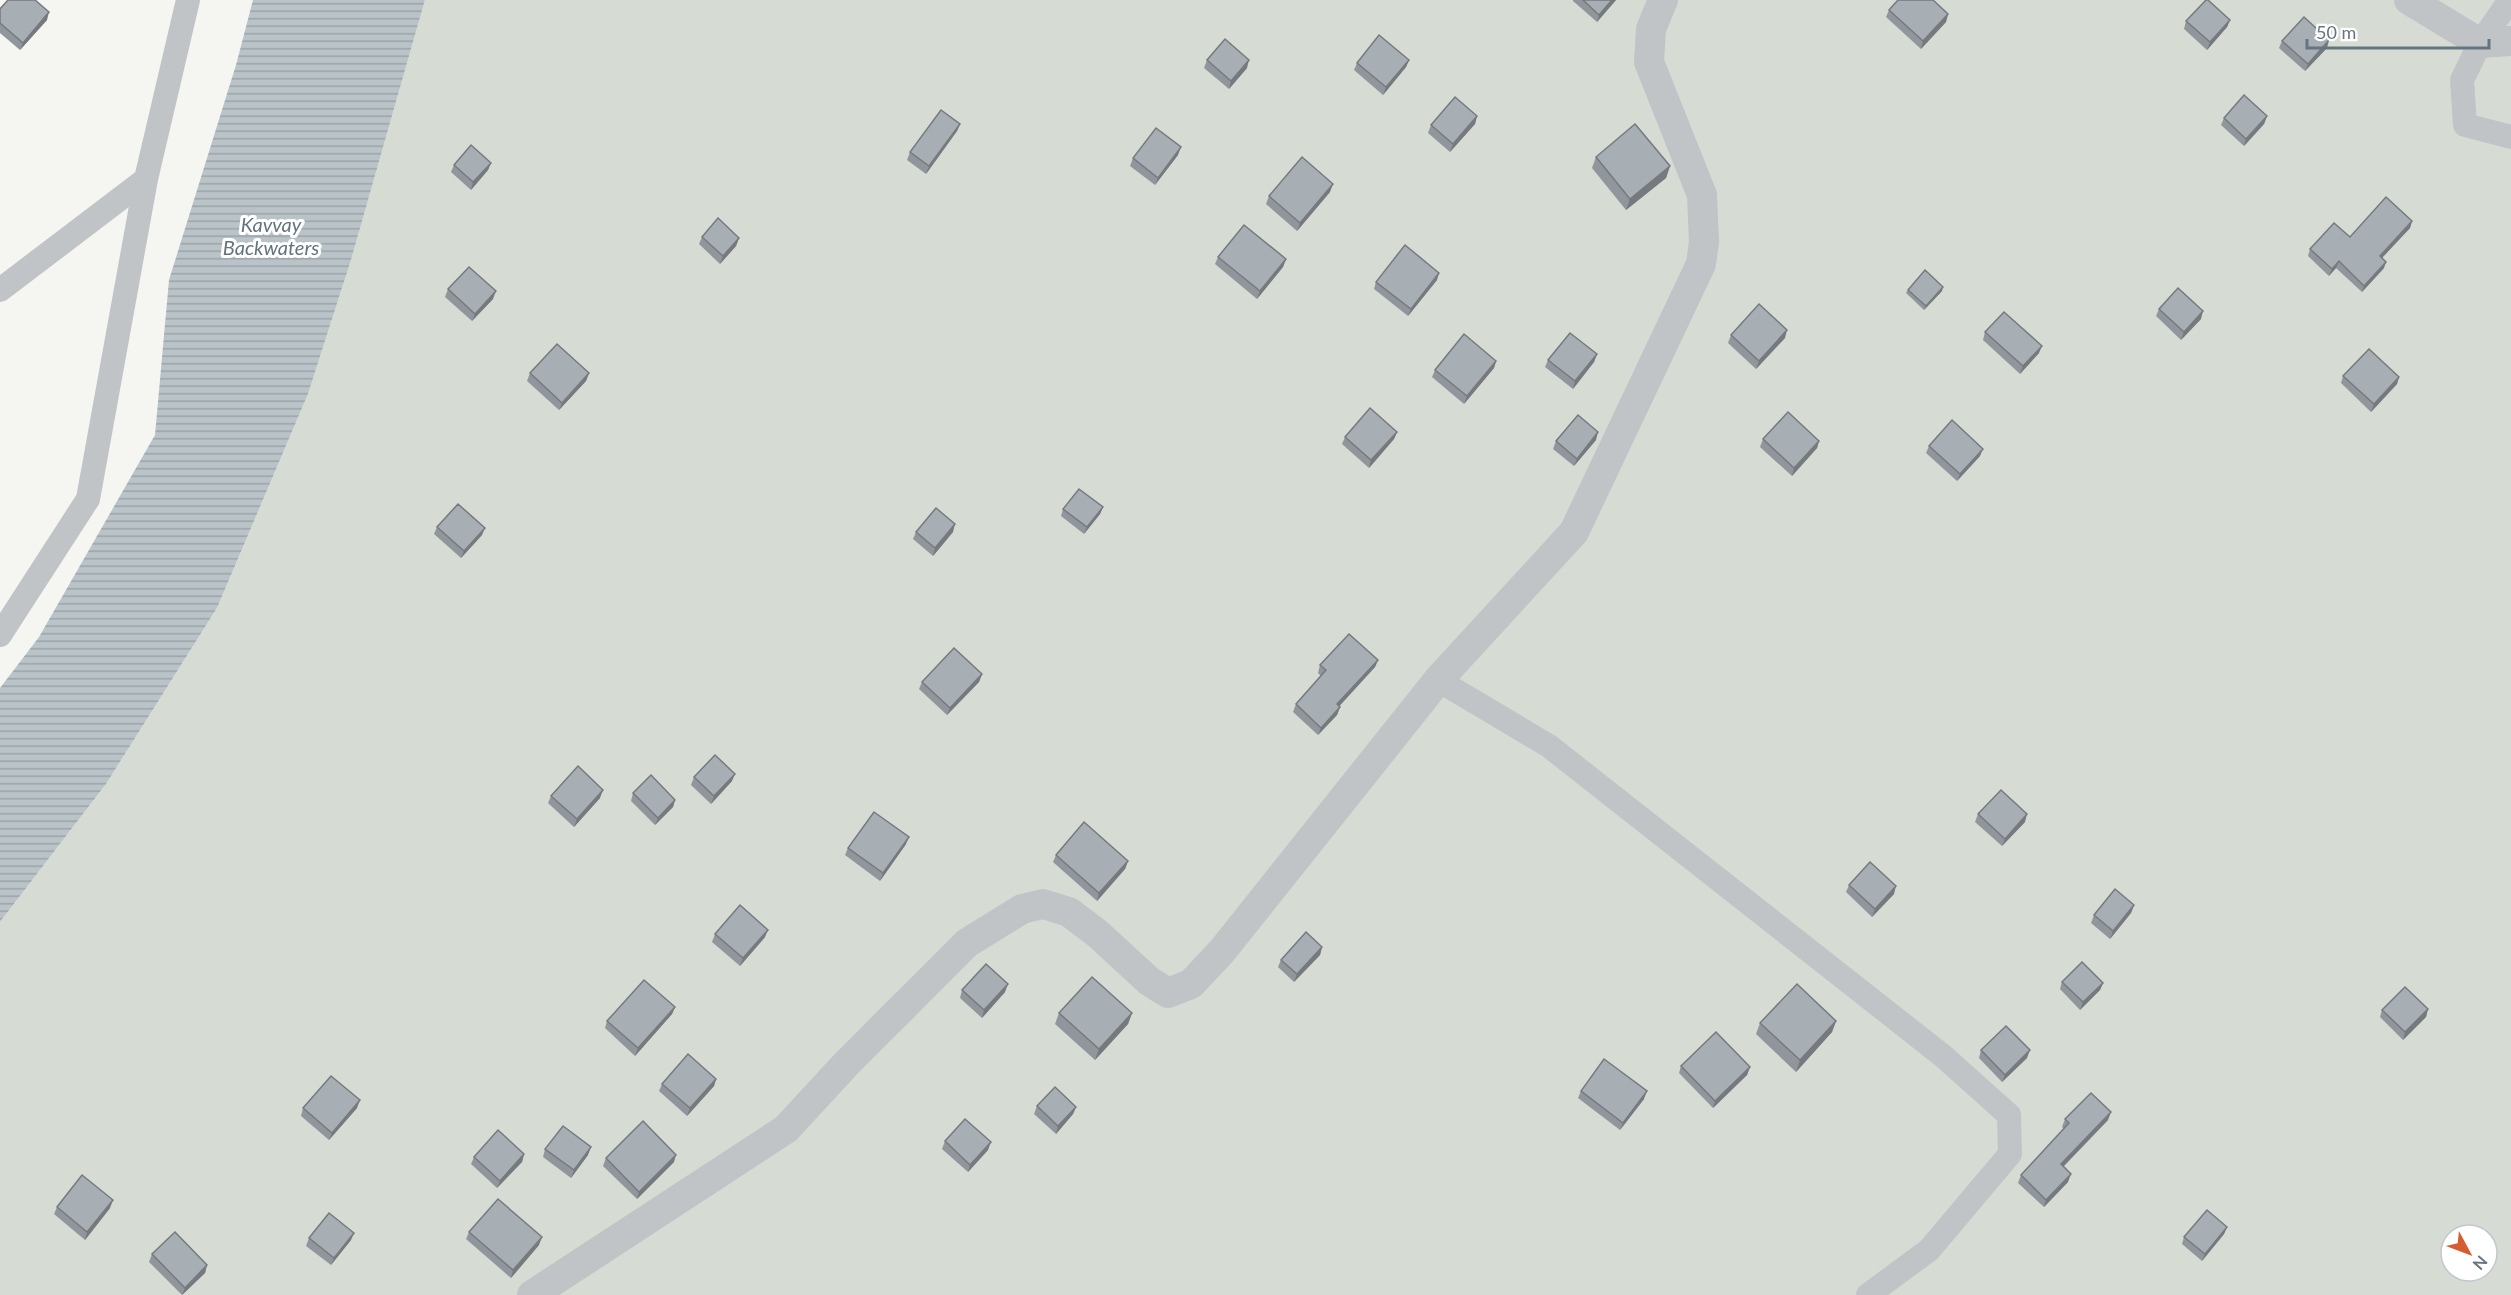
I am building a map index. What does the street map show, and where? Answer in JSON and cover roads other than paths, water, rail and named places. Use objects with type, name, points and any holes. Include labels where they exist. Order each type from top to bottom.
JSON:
[{"type":"street","points":[[0,635],[88,499],[146,179],[188,0]]},
{"type":"street","points":[[532,1295],[786,1129],[854,1056],[967,943],[1022,909],[1043,904],[1069,912],[1149,981],[1168,993],[1191,984],[1222,951],[1438,680],[1574,532],[1701,264],[1704,242],[1702,195],[1649,62],[1651,29],[1663,0]]},
{"type":"street","points":[[2409,0],[2480,43],[2511,40]]},
{"type":"street","points":[[2510,0],[2480,43],[2462,80],[2465,125],[2511,137]]},
{"type":"street","points":[[0,290],[146,179]]},
{"type":"street","points":[[1438,680],[1549,746],[1943,1056],[2009,1115],[2010,1154],[1929,1250],[1882,1292]]},
{"type":"water","name":"Kavvay Backwaters","points":[[253,0],[425,0],[351,260],[308,394],[217,608],[106,784],[0,922],[0,688],[39,637],[155,435],[169,280],[236,65]]}]
